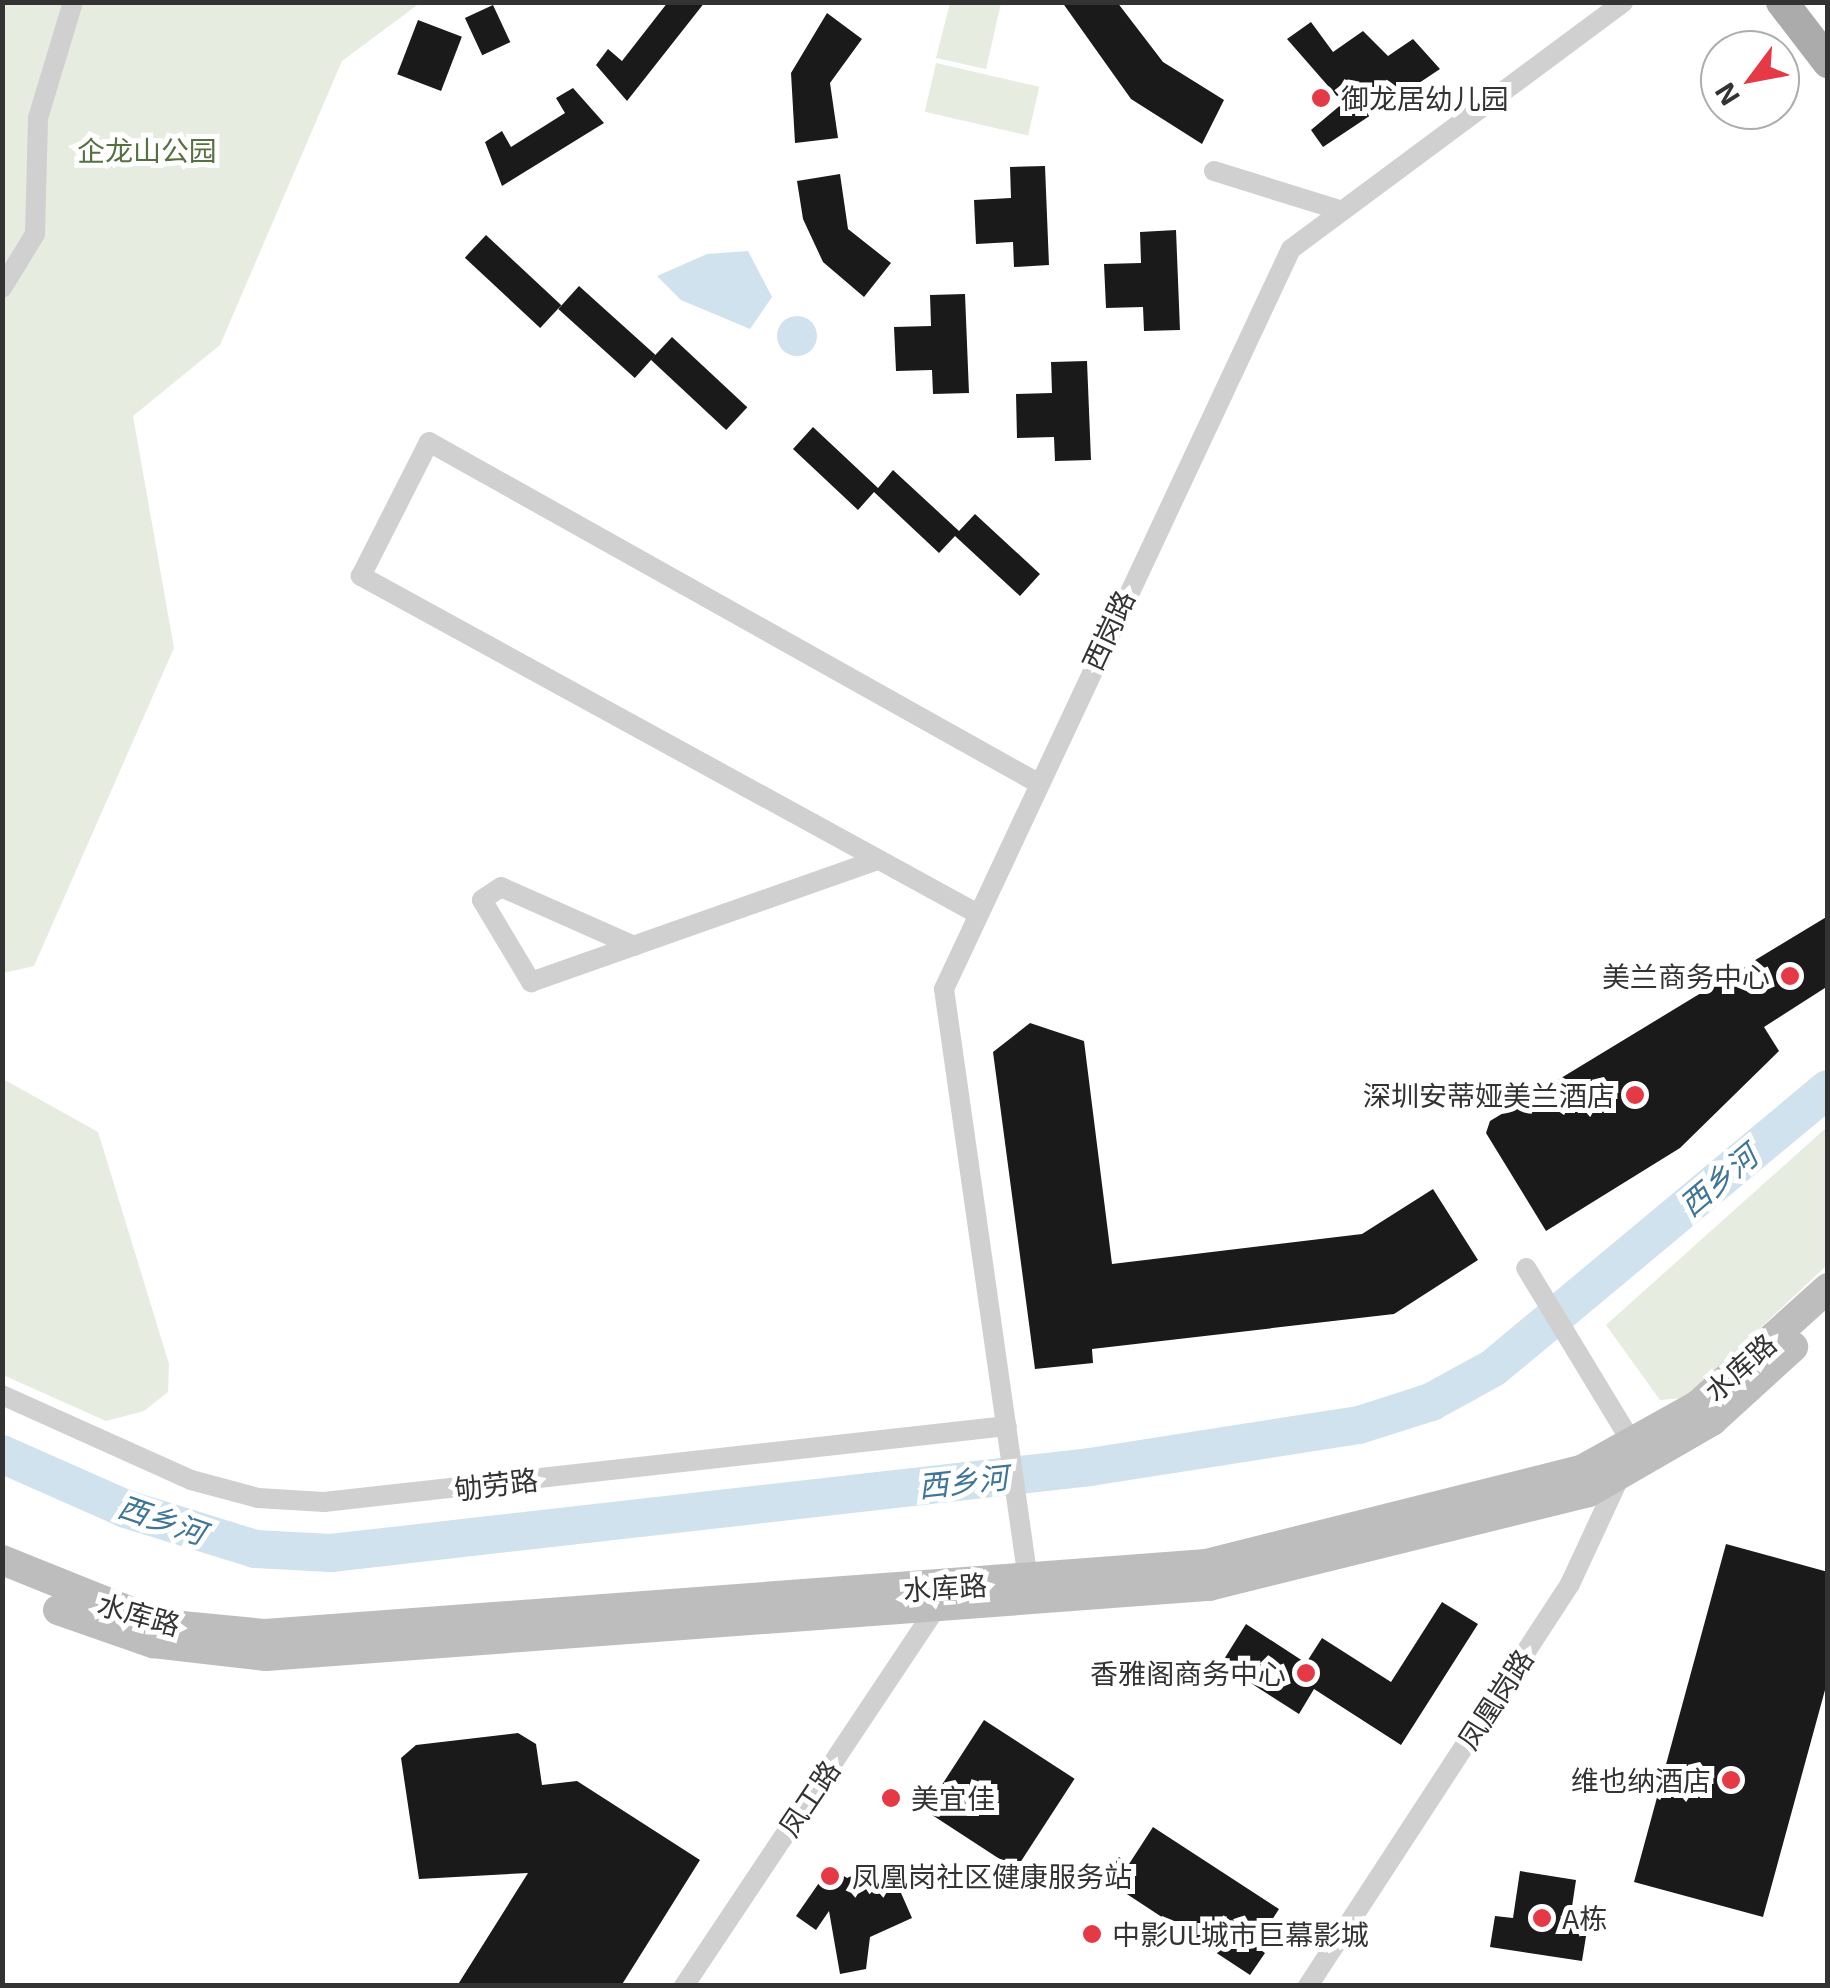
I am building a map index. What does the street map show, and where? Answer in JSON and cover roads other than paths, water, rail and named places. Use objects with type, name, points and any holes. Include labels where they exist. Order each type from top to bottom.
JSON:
[{"type":"main road","points":[[1782,2],[1828,62]]},
{"type":"main road","name":"水库路","points":[[2,1580],[124,1635],[266,1656],[934,1611],[1272,1550],[1523,1487],[1634,1446],[1698,1405],[1828,1288]]},
{"type":"main road","name":"水库路","points":[[2,1560],[161,1624],[266,1634],[1030,1592],[1277,1572],[1528,1510],[1622,1476],[1712,1422],[1828,1315]]},
{"type":"street","points":[[2,288],[35,234],[38,118],[73,2]]},
{"type":"street","name":"西岗路","points":[[1030,1592],[944,989],[1258,302],[1291,249],[1336,209],[1623,2]]},
{"type":"street","points":[[1214,171],[1336,209]]},
{"type":"street","points":[[978,914],[361,576],[429,442],[1038,782]]},
{"type":"street","points":[[634,946],[502,888],[482,900],[531,982],[634,946],[878,860]]},
{"type":"street","points":[[1526,1268],[1634,1446]]},
{"type":"street","name":"劬劳路","points":[[2,1394],[191,1480],[258,1498],[324,1502],[1007,1426]]},
{"type":"street","name":"凤凰岗路","points":[[1308,1986],[1570,1584],[1634,1446]]},
{"type":"street","name":"凤工路","points":[[684,1986],[934,1611]]},
{"type":"water","points":[[748,251],[772,297],[750,329],[681,300],[657,276],[707,254]]},
{"type":"water","points":[[797,316],[811,322],[817,336],[811,350],[797,356],[783,350],[777,336],[783,322]]},
{"type":"waterway","name":"西乡河","points":[[2,1454],[126,1509],[255,1549],[331,1553],[1090,1467],[1359,1425],[1431,1402],[1493,1368],[1828,1089]]},
{"type":"place","name":"御龙居幼儿园","points":[[1321,98]]},
{"type":"place","name":"美兰商务中心","points":[[1790,976]]},
{"type":"place","name":"深圳安蒂娅美兰酒店","points":[[1635,1095]]},
{"type":"place","name":"香雅阁商务中心","points":[[1306,1673]]},
{"type":"place","name":"维也纳酒店","points":[[1731,1780]]},
{"type":"place","name":"美宜佳","points":[[891,1798]]},
{"type":"place","name":"凤凰岗社区健康服务站","points":[[830,1876]]},
{"type":"place","name":"A栋","points":[[1542,1918]]},
{"type":"place","name":"中影UL城市巨幕影城","points":[[1092,1934]]},
{"type":"park label","name":"企龙山公园","points":[[147,150]]}]
